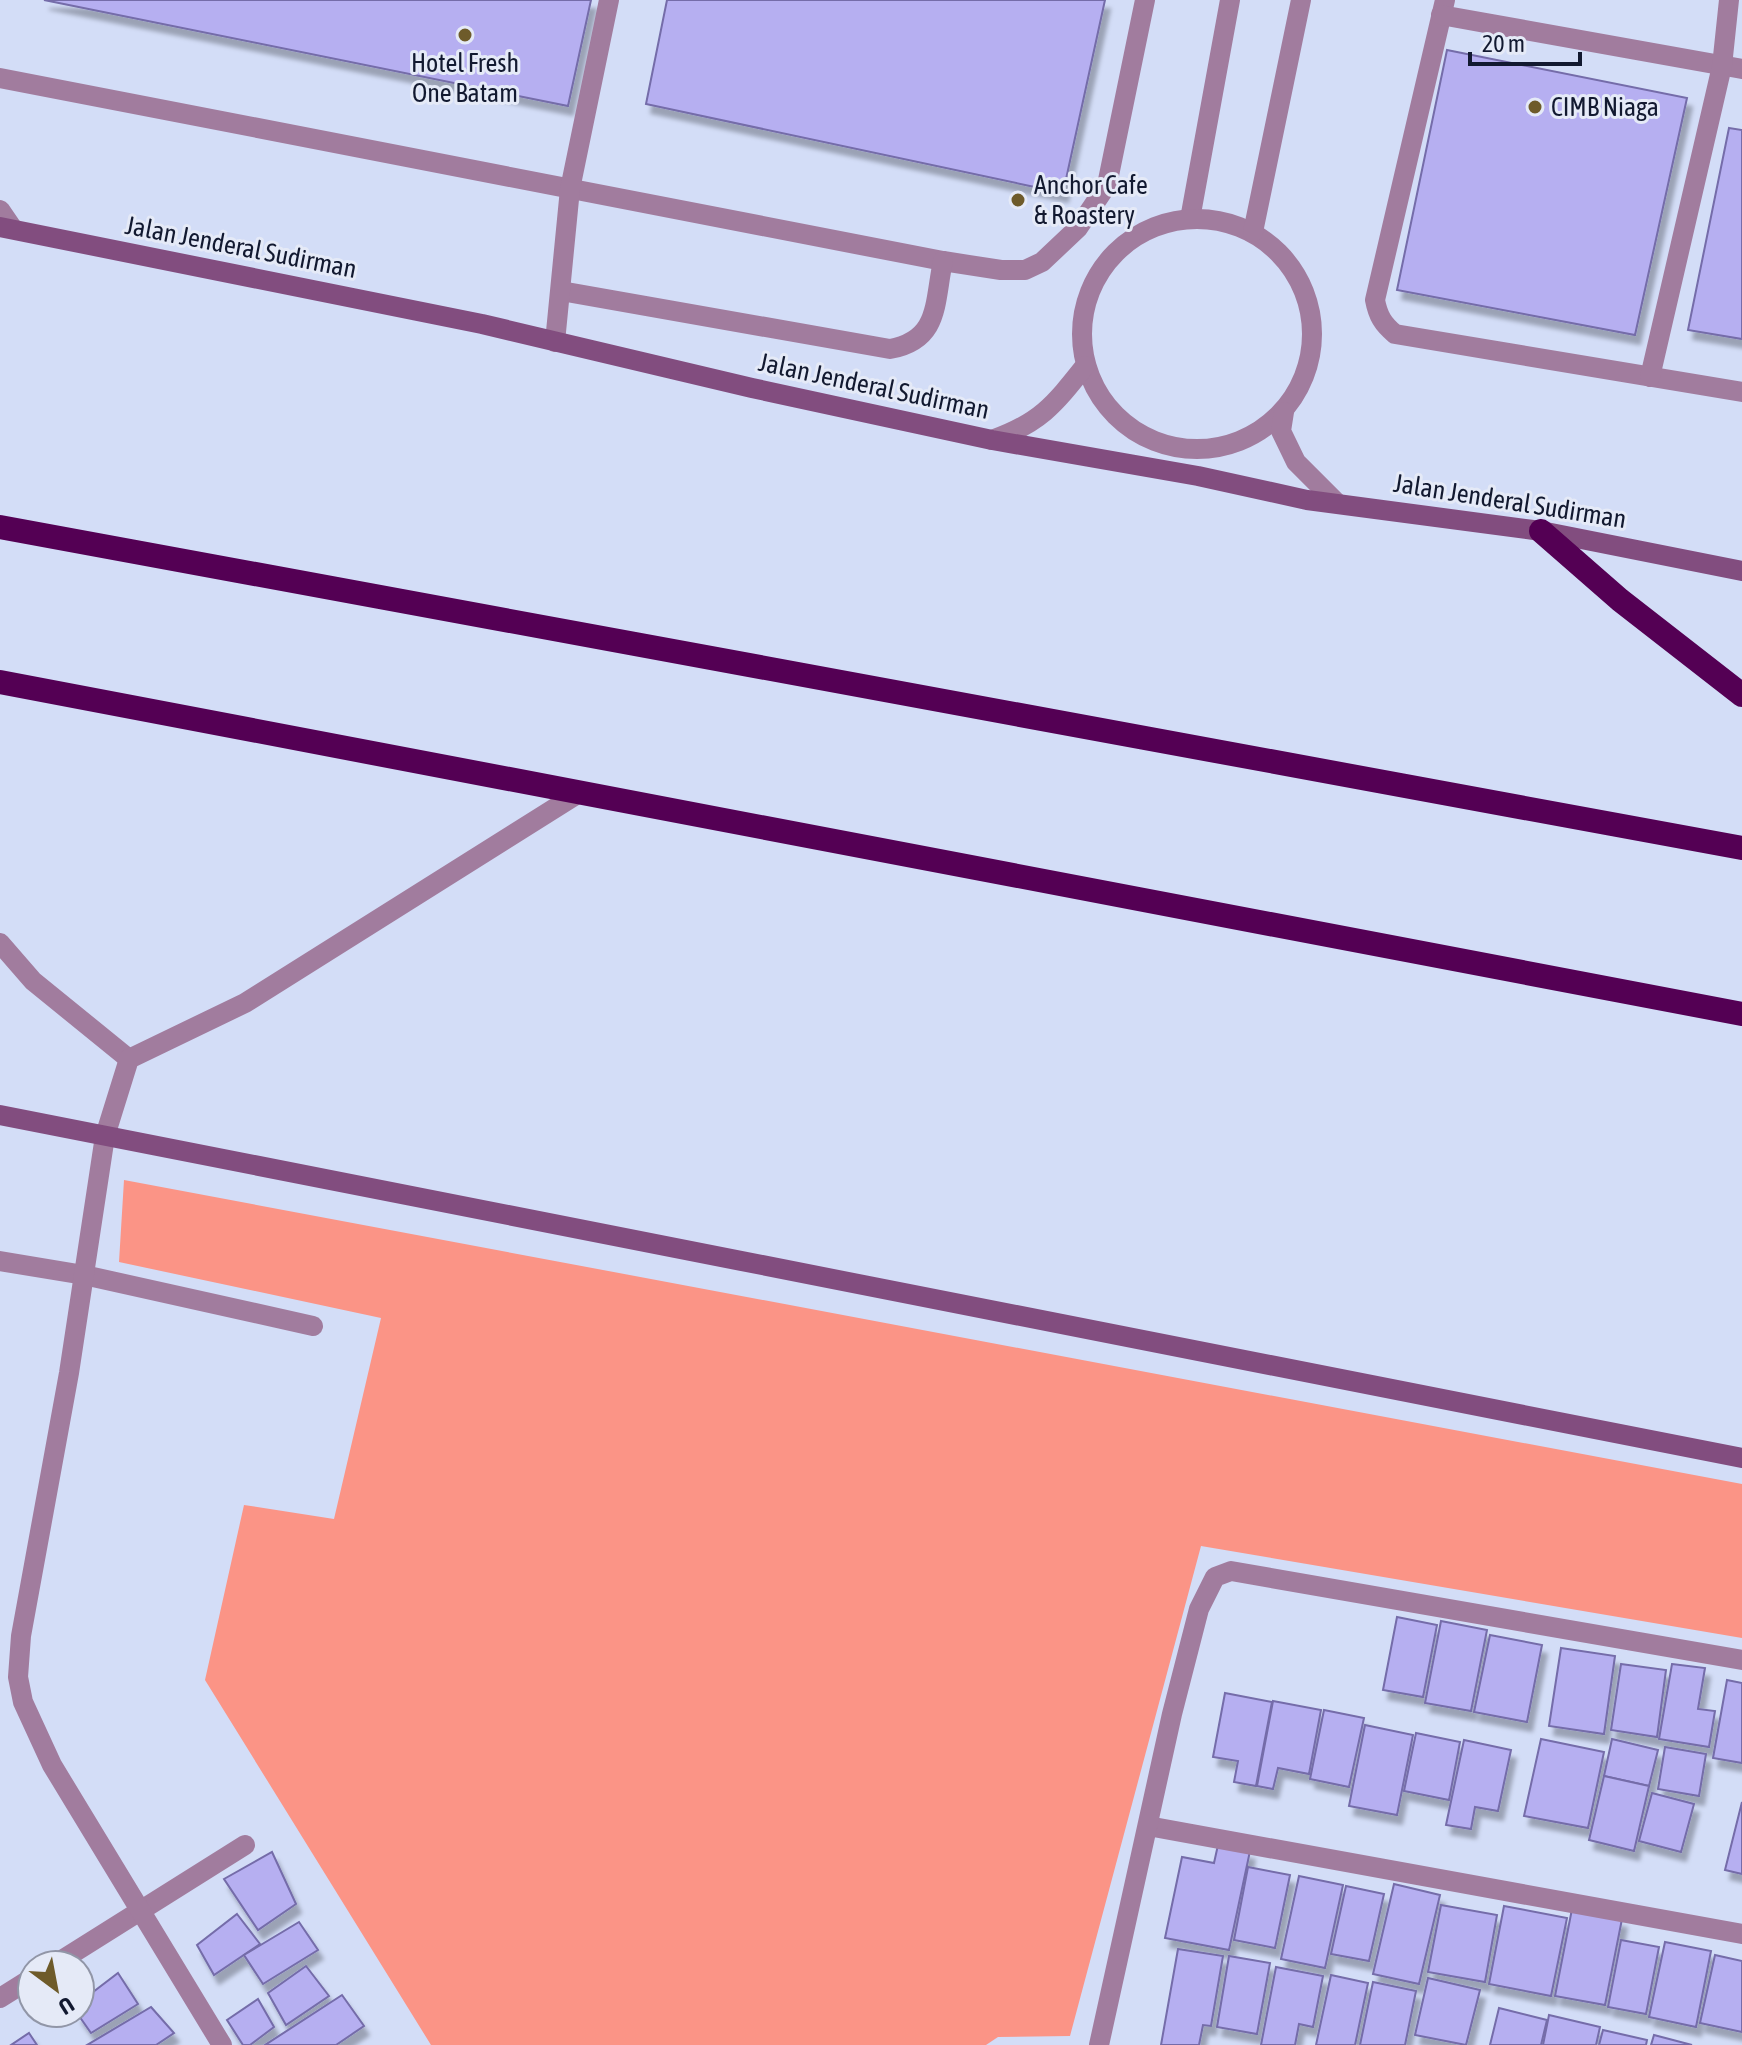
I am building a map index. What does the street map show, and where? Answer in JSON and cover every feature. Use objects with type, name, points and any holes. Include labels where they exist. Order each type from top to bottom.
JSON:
[{"type":"highway","points":[[0,527],[1742,848]]},
{"type":"highway","points":[[1541,531],[1620,600],[1742,695]]},
{"type":"highway","points":[[0,682],[1742,1014]]},
{"type":"street","points":[[555,342],[570,189],[609,0]]},
{"type":"street","points":[[0,78],[943,261],[1001,270],[1025,270],[1042,262],[1078,228],[1107,185],[1145,0]]},
{"type":"street","points":[[1190,219],[1230,0]]},
{"type":"street","points":[[1253,232],[1301,0]]},
{"type":"street","points":[[1650,377],[1732,68],[1729,0]]},
{"type":"street","points":[[1732,68],[1443,8],[1375,300],[1384,325],[1395,334],[1742,392]]},
{"type":"street","points":[[0,210],[6,228]]},
{"type":"street","points":[[1284,412],[1235,442],[1199,449],[1161,444],[1128,427],[1101,400],[1085,366],[1081,327],[1090,289],[1111,257],[1141,232],[1190,219],[1216,219],[1253,232],[1283,256],[1304,288],[1313,324],[1309,362],[1284,412],[1281,431],[1296,462],[1337,503]]},
{"type":"street","name":"Jalan Jenderal Sudirman","points":[[6,228],[482,324],[992,440],[1198,476],[1307,500],[1541,531],[1742,571]]},
{"type":"street","points":[[561,291],[890,349],[906,346],[922,336],[930,326],[943,261]]},
{"type":"street","points":[[992,440],[1016,431],[1042,415],[1085,366]]},
{"type":"street","points":[[222,2045],[52,1765],[23,1702],[18,1677],[21,1636],[69,1373],[105,1136],[129,1059],[245,1003],[579,793]]},
{"type":"street","points":[[0,943],[33,981],[129,1059]]},
{"type":"street","points":[[0,1115],[1742,1458]]},
{"type":"street","points":[[0,1261],[84,1275],[313,1326]]},
{"type":"street","points":[[1099,2045],[1172,1714],[1199,1609],[1210,1583],[1225,1572],[1742,1660]]},
{"type":"street","points":[[1148,1826],[1742,1934]]},
{"type":"street","points":[[80,1949],[245,1845]]},
{"type":"shaded area","points":[[124,1180],[1742,1484],[1742,1638],[1201,1546],[1070,2036],[998,2037],[986,2045],[431,2045],[205,1680],[244,1505],[334,1519],[381,1318],[119,1262]]},
{"type":"building","points":[[44,0],[591,0],[568,106]]},
{"type":"building","points":[[667,0],[1105,0],[1063,193],[646,104]]},
{"type":"building","points":[[1447,50],[1687,98],[1635,335],[1397,290]]},
{"type":"building","points":[[1729,128],[1742,130],[1742,339],[1688,330]]},
{"type":"building","points":[[1397,1617],[1437,1625],[1423,1697],[1383,1690]]},
{"type":"building","points":[[1441,1621],[1487,1630],[1471,1711],[1425,1703]]},
{"type":"building","points":[[1490,1635],[1542,1645],[1527,1722],[1474,1712]]},
{"type":"building","points":[[1561,1648],[1615,1656],[1604,1734],[1549,1726]]},
{"type":"building","points":[[1621,1664],[1666,1670],[1657,1737],[1611,1730]]},
{"type":"building","points":[[1672,1664],[1705,1668],[1698,1709],[1715,1711],[1709,1747],[1659,1739]]},
{"type":"building","points":[[1727,1680],[1742,1683],[1742,1763],[1713,1758]]},
{"type":"building","points":[[1225,1693],[1272,1702],[1256,1786],[1234,1782],[1238,1761],[1213,1757]]},
{"type":"building","points":[[1273,1701],[1321,1710],[1309,1774],[1278,1768],[1273,1789],[1257,1786]]},
{"type":"building","points":[[1324,1710],[1364,1718],[1349,1787],[1310,1779]]},
{"type":"building","points":[[1365,1725],[1413,1735],[1397,1815],[1349,1806]]},
{"type":"building","points":[[1416,1733],[1460,1742],[1449,1800],[1404,1791]]},
{"type":"building","points":[[1541,1739],[1604,1752],[1588,1828],[1524,1816]]},
{"type":"building","points":[[1612,1739],[1658,1750],[1649,1786],[1604,1776]]},
{"type":"building","points":[[1464,1740],[1511,1750],[1498,1811],[1475,1807],[1471,1829],[1446,1825]]},
{"type":"building","points":[[1665,1747],[1706,1754],[1699,1796],[1658,1789]]},
{"type":"building","points":[[1604,1776],[1649,1786],[1634,1851],[1589,1840]]},
{"type":"building","points":[[1652,1793],[1694,1804],[1681,1852],[1639,1841]]},
{"type":"building","points":[[1742,1802],[1742,1874],[1725,1870]]},
{"type":"building","points":[[1218,1845],[1250,1851],[1229,1950],[1165,1938],[1182,1857],[1214,1863]]},
{"type":"building","points":[[272,1852],[296,1904],[258,1930],[224,1879]]},
{"type":"building","points":[[1248,1867],[1290,1875],[1275,1948],[1234,1940]]},
{"type":"building","points":[[1299,1876],[1343,1885],[1325,1968],[1281,1959]]},
{"type":"building","points":[[1394,1884],[1440,1895],[1419,1984],[1373,1974]]},
{"type":"building","points":[[1346,1886],[1384,1894],[1369,1961],[1331,1954]]},
{"type":"building","points":[[1441,1905],[1497,1915],[1485,1982],[1428,1972]]},
{"type":"building","points":[[1504,1906],[1567,1918],[1551,1996],[1489,1984]]},
{"type":"building","points":[[1572,1909],[1622,1919],[1605,2005],[1555,1996]]},
{"type":"building","points":[[237,1914],[260,1944],[214,1975],[197,1945]]},
{"type":"building","points":[[299,1922],[318,1950],[263,1984],[244,1955]]},
{"type":"building","points":[[1621,1940],[1659,1947],[1646,2014],[1608,2007]]},
{"type":"building","points":[[1665,1942],[1711,1951],[1696,2027],[1649,2017]]},
{"type":"building","points":[[1178,1949],[1223,1956],[1211,2026],[1203,2025],[1199,2045],[1161,2045]]},
{"type":"building","points":[[1715,1955],[1742,1961],[1742,2032],[1700,2023]]},
{"type":"building","points":[[1229,1956],[1270,1963],[1257,2034],[1217,2027]]},
{"type":"building","points":[[306,1966],[329,1996],[286,2025],[268,1993]]},
{"type":"building","points":[[1276,1967],[1323,1976],[1313,2027],[1299,2024],[1295,2045],[1261,2045]]},
{"type":"building","points":[[118,1973],[138,2004],[91,2033],[88,2029],[96,2029],[96,1990]]},
{"type":"building","points":[[1331,1975],[1368,1983],[1355,2045],[1316,2045]]},
{"type":"building","points":[[1428,1978],[1480,1990],[1466,2045],[1415,2035]]},
{"type":"building","points":[[1373,1982],[1416,1991],[1405,2045],[1360,2045]]},
{"type":"building","points":[[342,1995],[364,2026],[336,2045],[265,2045]]},
{"type":"building","points":[[258,1999],[274,2027],[250,2045],[243,2045],[227,2020]]},
{"type":"building","points":[[151,2007],[174,2033],[156,2045],[87,2045]]},
{"type":"building","points":[[1499,2008],[1547,2020],[1541,2045],[1490,2045]]},
{"type":"building","points":[[1549,2015],[1600,2027],[1596,2045],[1543,2045]]},
{"type":"building","points":[[1603,2030],[1647,2040],[1646,2045],[1599,2045]]},
{"type":"building","points":[[29,2033],[37,2045],[11,2045]]},
{"type":"building","points":[[1654,2035],[1692,2045],[1651,2045]]},
{"type":"place","name":"Hotel Fresh One Batam","points":[[465,35]]},
{"type":"place","name":"CIMB Niaga","points":[[1535,107]]},
{"type":"place","name":"Anchor Cafe & Roastery","points":[[1018,200]]}]
